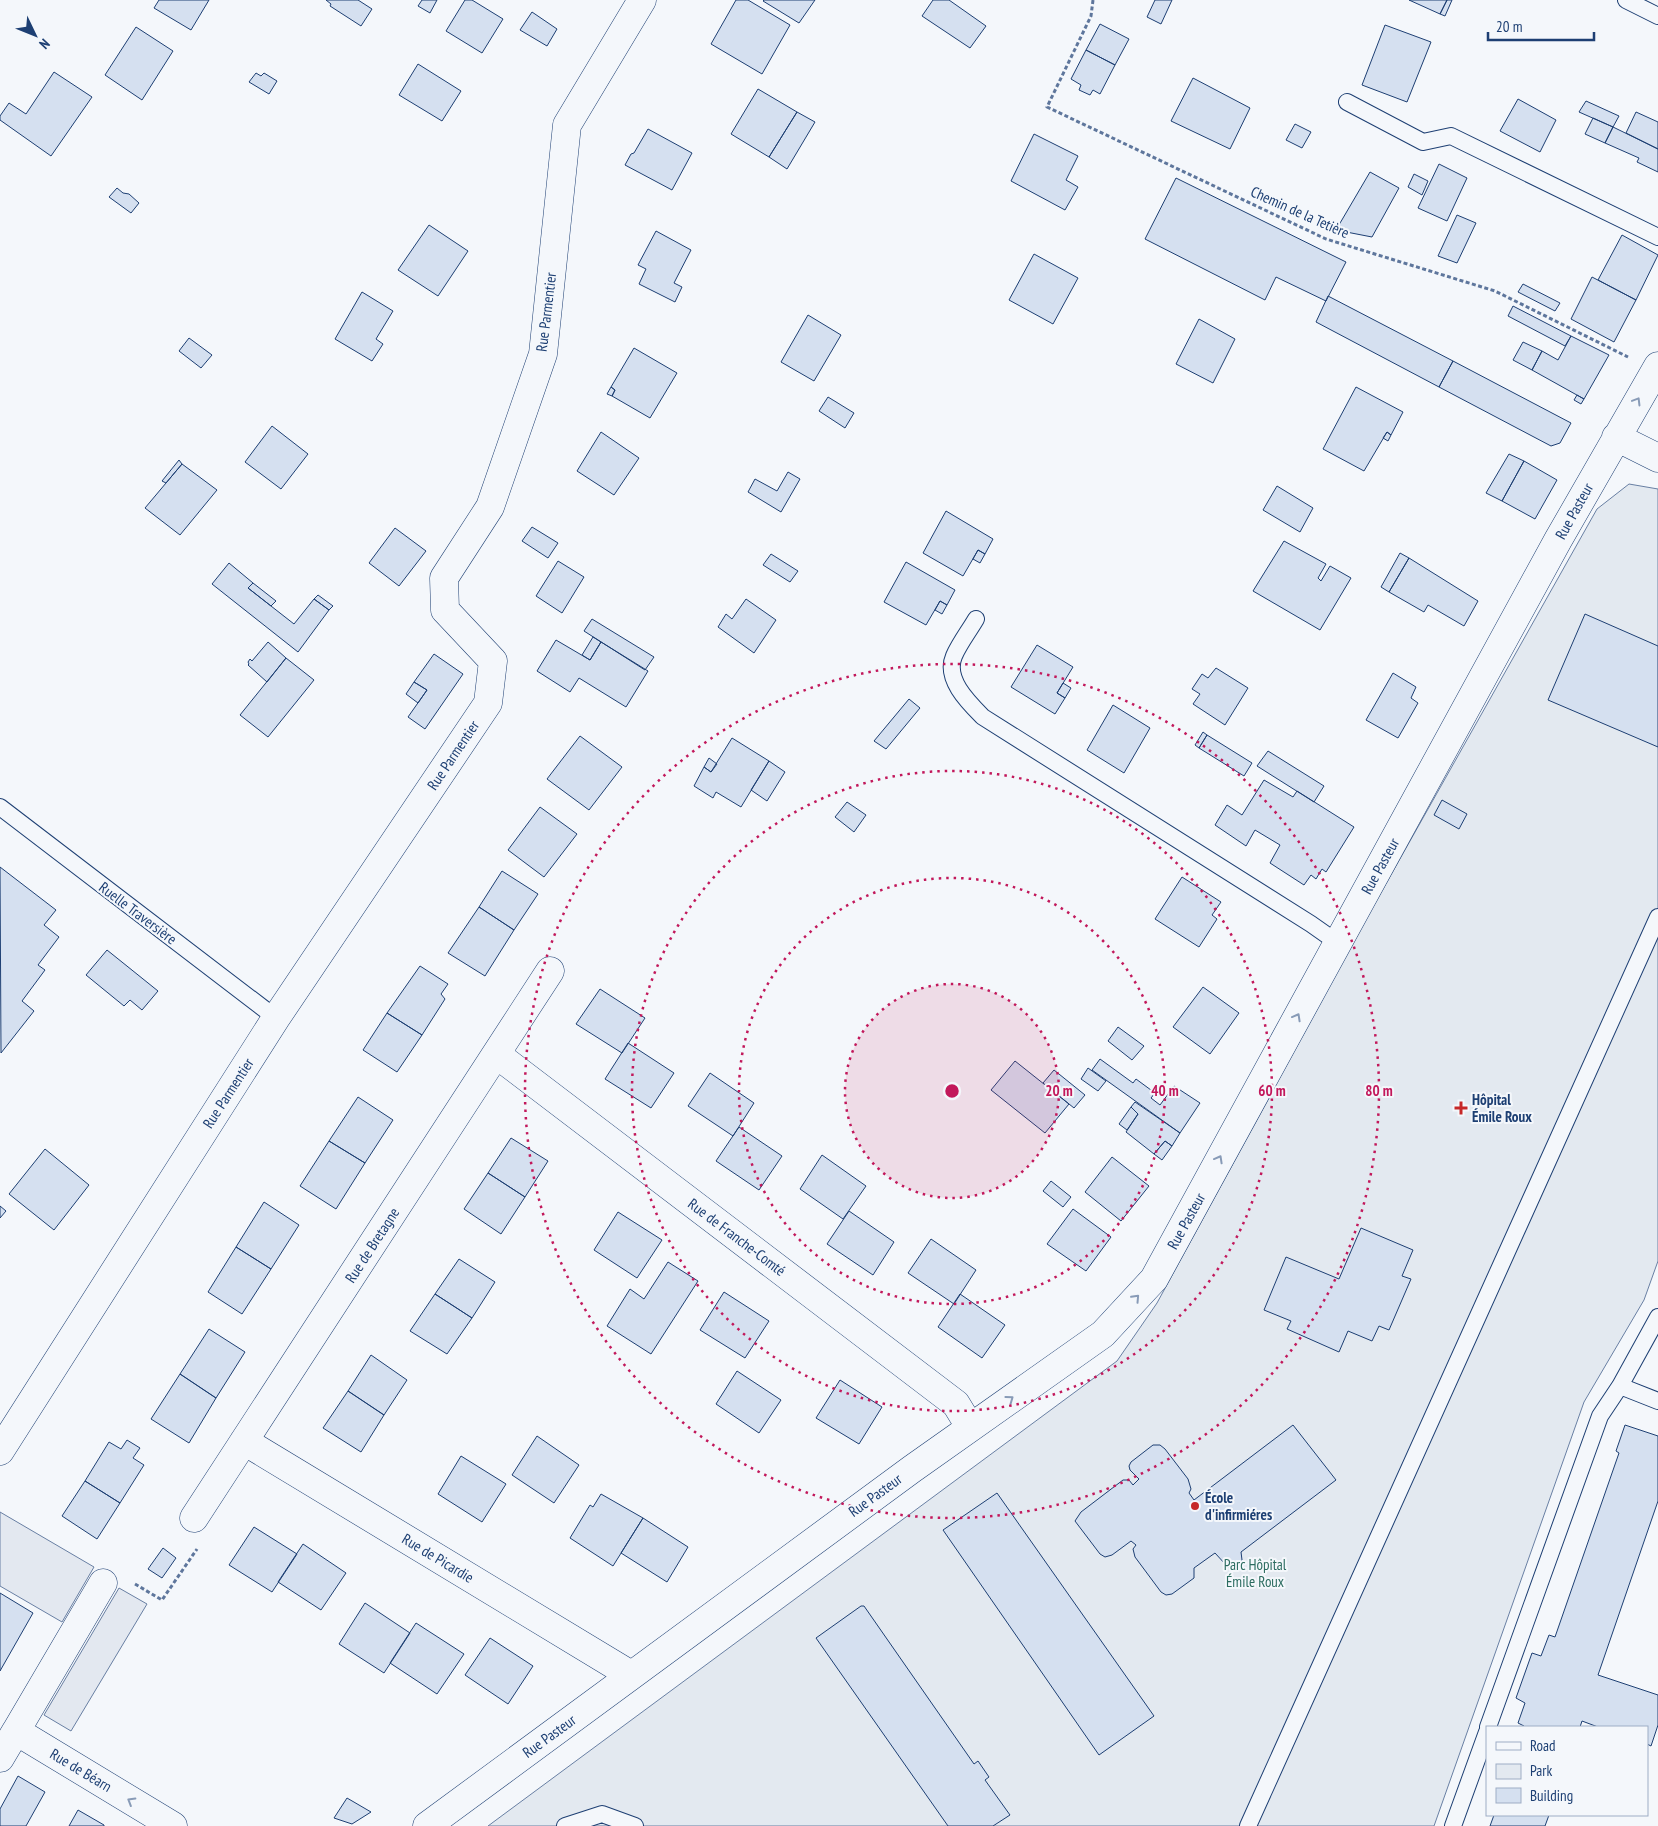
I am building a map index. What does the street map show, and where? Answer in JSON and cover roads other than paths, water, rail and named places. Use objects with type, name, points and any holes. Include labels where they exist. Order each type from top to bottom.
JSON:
[{"type":"street","name":"Rue Parmentier","points":[[0,1451],[276,1018],[488,703],[493,661],[445,610],[444,578],[490,507],[542,354],[567,125],[642,0]]},
{"type":"street","name":"Rue Pasteur","points":[[427,1826],[970,1427],[1103,1334],[1154,1279],[1616,437],[1657,368]]},
{"type":"street","points":[[1616,437],[1658,458]]},
{"type":"street","name":"Rue de Bretagne","points":[[194,1518],[550,971]]},
{"type":"street","name":"Rue de Franche-Comté","points":[[496,1054],[956,1404],[970,1427]]},
{"type":"street","name":"Rue de Picardie","points":[[244,1441],[631,1675]]},
{"type":"street","points":[[0,1758],[103,1583]]},
{"type":"street","name":"Rue de Béarn","points":[[16,1731],[173,1826]]},
{"type":"lane","points":[[1626,0],[1658,16]]},
{"type":"lane","points":[[1347,102],[1423,142],[1451,136],[1658,237]]},
{"type":"lane","points":[[976,619],[953,658],[953,674],[963,696],[983,717],[1311,924],[1338,943]]},
{"type":"lane","name":"Ruelle Traversière","points":[[0,807],[276,1018]]},
{"type":"lane","points":[[1248,1826],[1658,917]]},
{"type":"lane","points":[[1488,1726],[1600,1416],[1620,1386],[1658,1317]]},
{"type":"lane","points":[[1620,1386],[1658,1401]]},
{"type":"lane","points":[[1453,1826],[1486,1735]]},
{"type":"lane","points":[[564,1826],[602,1814],[635,1826]]},
{"type":"place","name":"Hôpital Émile Roux","points":[[1461,1108]]},
{"type":"place","name":"École d'infirmiéres","points":[[1195,1506]]},
{"type":"park label","name":"Parc Hôpital Émile Roux","points":[[1255,1572]]}]
